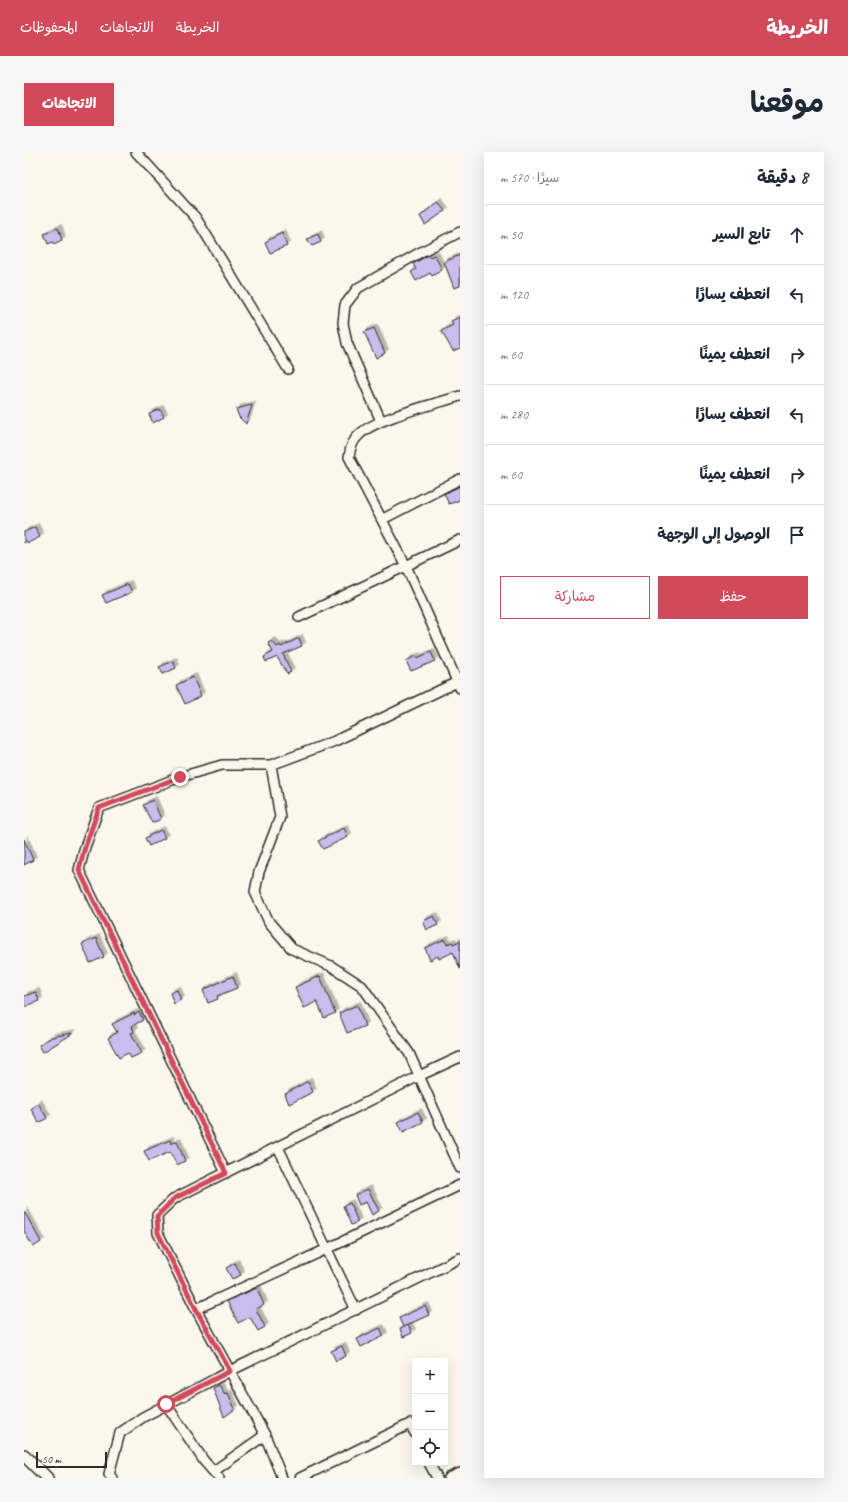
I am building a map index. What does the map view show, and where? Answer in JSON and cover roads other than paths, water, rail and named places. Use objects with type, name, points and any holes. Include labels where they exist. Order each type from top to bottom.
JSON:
[{"type":"street","points":[[136,152],[196,218],[288,369]]},
{"type":"street","points":[[380,421],[347,343],[343,323],[345,305],[358,288],[418,253],[460,232]]},
{"type":"street","points":[[226,1173],[79,870],[85,847],[99,808],[180,777],[222,765],[270,765],[335,741],[459,683],[406,566],[349,456],[350,446],[360,434],[380,421],[460,396]]},
{"type":"street","points":[[382,519],[460,479]]},
{"type":"street","points":[[299,616],[460,540]]},
{"type":"street","points":[[270,765],[280,817],[259,872],[255,892],[269,922],[292,949],[331,966],[362,986],[409,1053],[460,1168]]},
{"type":"street","points":[[282,1478],[265,1435],[196,1309],[158,1233],[157,1216],[175,1198],[460,1057]]},
{"type":"street","points":[[278,1147],[356,1310]]},
{"type":"street","points":[[196,1309],[460,1185]]},
{"type":"street","points":[[112,1478],[109,1474],[120,1433],[143,1417],[230,1371],[460,1258]]},
{"type":"street","points":[[166,1404],[204,1461],[217,1476],[265,1435]]},
{"type":"street","points":[[300,1478],[410,1424],[413,1430]]},
{"type":"street","points":[[24,1455],[46,1478]]},
{"type":"street","points":[[431,1466],[437,1478]]},
{"type":"street","points":[[449,1478],[460,1473]]}]
